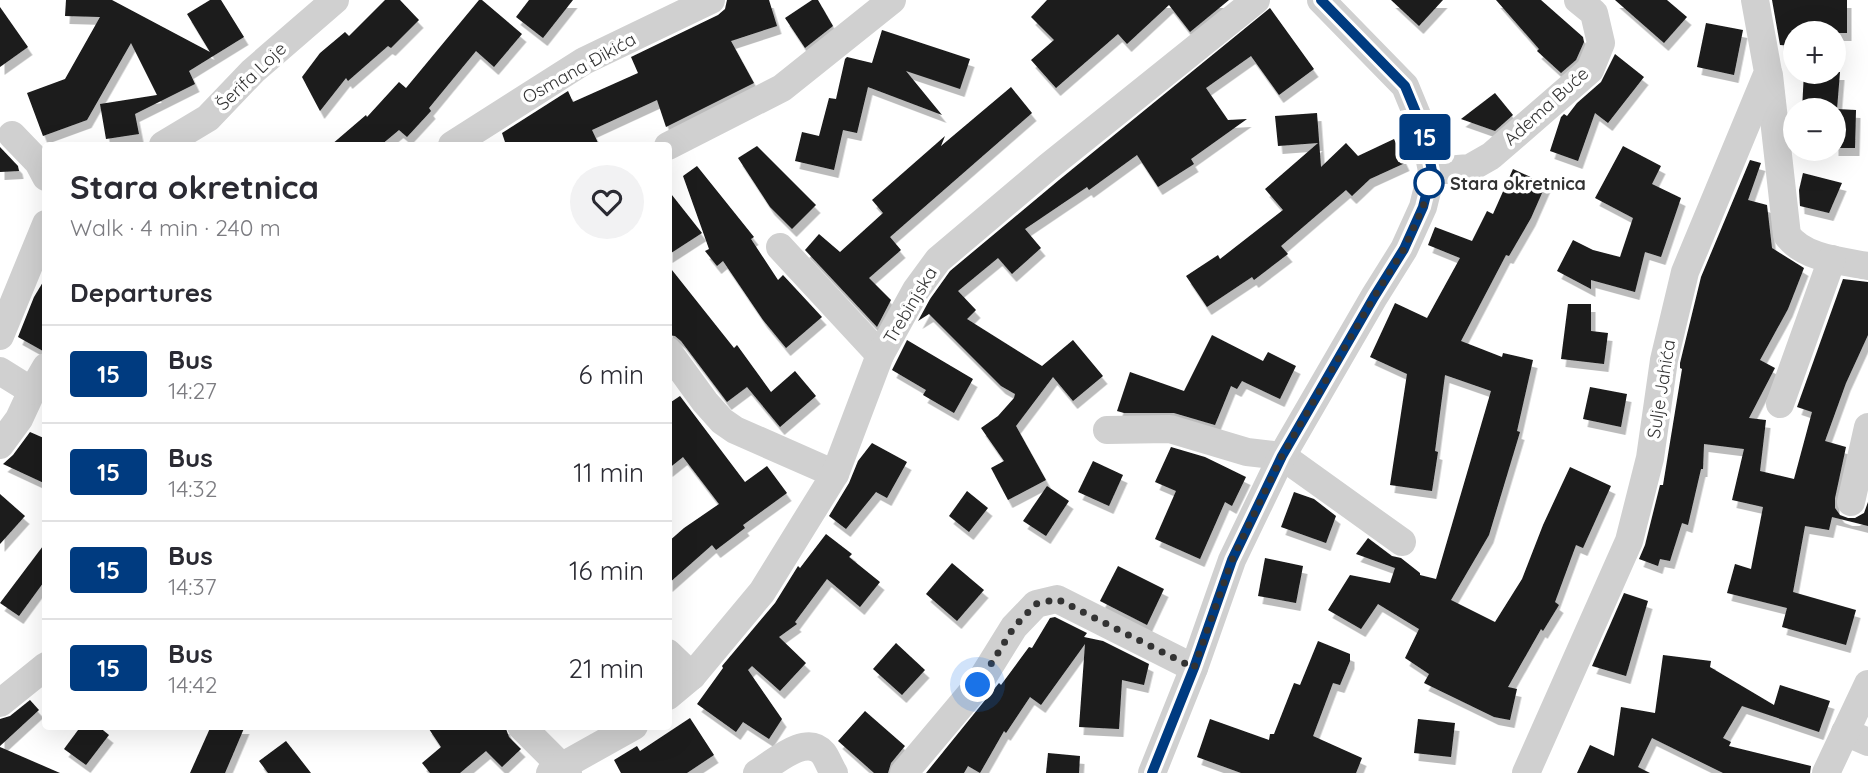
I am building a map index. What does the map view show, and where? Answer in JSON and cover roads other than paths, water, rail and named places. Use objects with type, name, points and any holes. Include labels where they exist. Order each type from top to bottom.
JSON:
[{"type":"street","name":"Šerifa Loje","points":[[168,142],[208,118],[253,71],[335,0]]},
{"type":"street","name":"Osmana Đikića","points":[[457,142],[584,61],[710,0]]},
{"type":"street","points":[[672,144],[782,88],[892,0]]},
{"type":"street","name":"Trebinjska","points":[[672,693],[692,676],[762,592],[835,474],[880,355],[916,290],[938,260],[1048,167],[1256,0]]},
{"type":"street","points":[[1152,773],[1194,668],[1232,560],[1282,456],[1404,249],[1423,207],[1432,171],[1424,132],[1405,86],[1321,0]]},
{"type":"street","name":"Adema Buće","points":[[1432,171],[1471,168],[1491,156],[1590,70],[1601,43],[1594,13],[1578,0]]},
{"type":"street","points":[[1755,0],[1768,72],[1787,234],[1795,246],[1832,259],[1868,266]]},
{"type":"street","name":"Sulje Jahića","points":[[1526,773],[1629,541],[1650,458],[1664,360],[1685,272],[1768,72]]},
{"type":"street","points":[[12,135],[42,170]]},
{"type":"street","points":[[0,336],[42,234]]},
{"type":"street","points":[[780,247],[880,355]]},
{"type":"street","points":[[1780,404],[1832,259]]},
{"type":"street","points":[[672,356],[722,421],[735,430],[835,474]]},
{"type":"street","points":[[0,370],[39,379],[19,419],[0,445]]},
{"type":"street","points":[[1851,502],[1868,427]]},
{"type":"street","points":[[1107,430],[1170,429],[1247,452],[1282,456],[1402,542]]},
{"type":"street","points":[[904,773],[978,685],[1014,627],[1036,604],[1057,599],[1194,668]]},
{"type":"street","points":[[672,657],[692,676]]},
{"type":"street","points":[[0,703],[42,669]]},
{"type":"street","points":[[1826,773],[1856,737],[1868,684]]},
{"type":"street","points":[[524,730],[560,771],[627,730]]},
{"type":"street","points":[[757,773],[804,745],[822,752],[834,773]]},
{"type":"place","name":"Stara okretnica","points":[[1429,183]]}]
